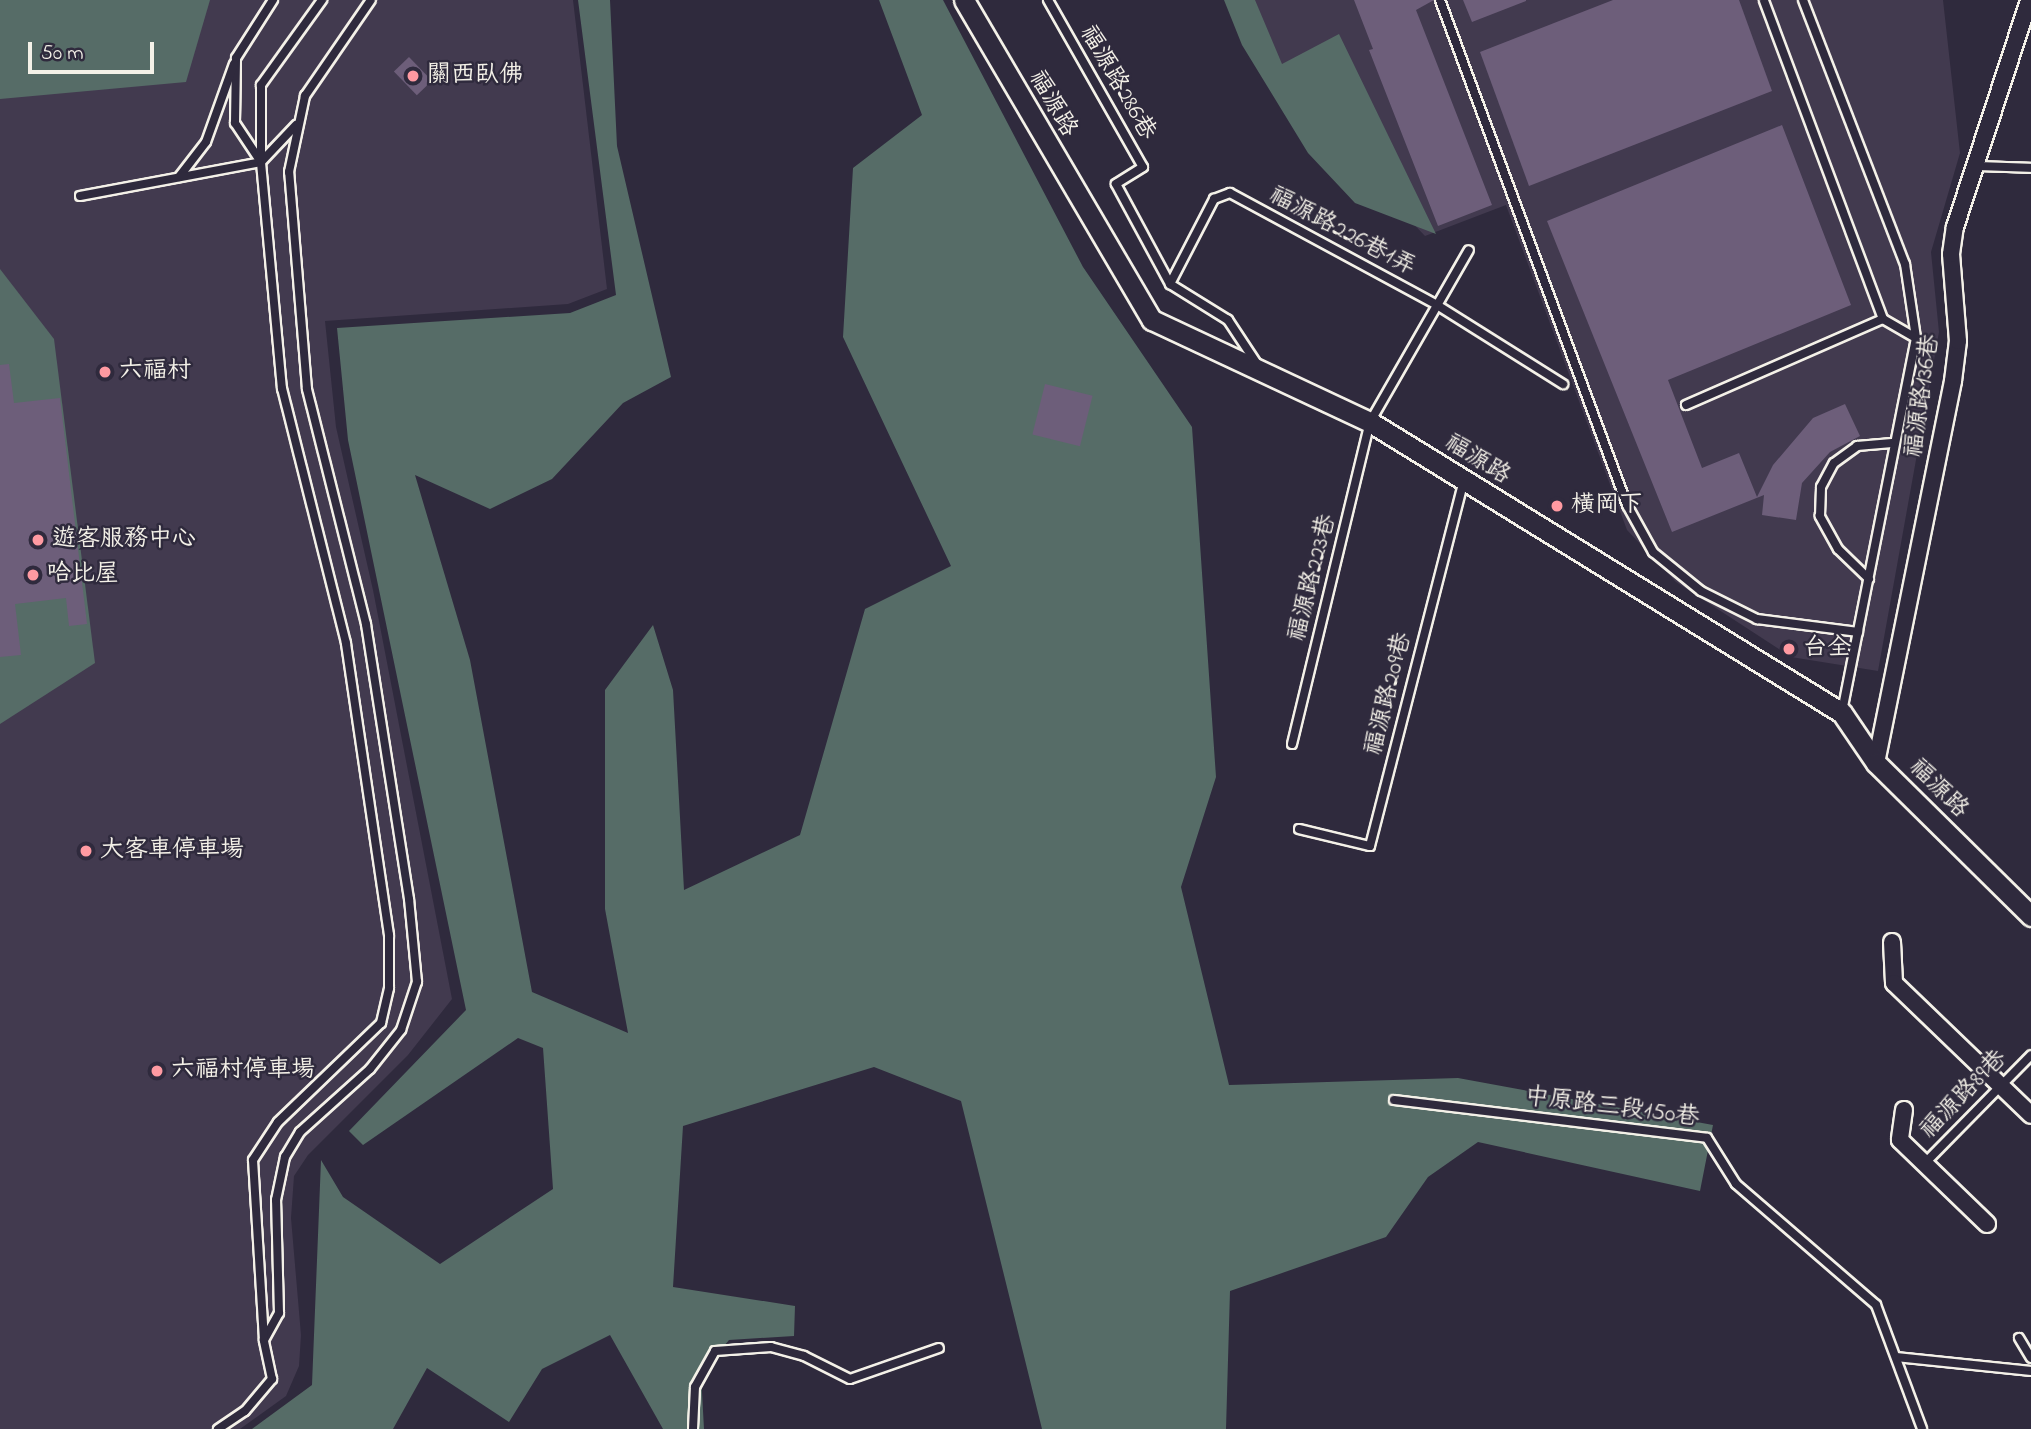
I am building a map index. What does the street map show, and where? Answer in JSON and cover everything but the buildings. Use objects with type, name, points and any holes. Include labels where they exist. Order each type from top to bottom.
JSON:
[{"type":"street","name":"福源路","points":[[964,0],[1152,320],[1370,422],[1842,713],[1876,763],[2031,916]]},
{"type":"street","name":"福源路136巷","points":[[1876,763],[1953,381],[1958,341],[1951,254],[1955,227],[2029,0]]},
{"type":"street","points":[[1892,942],[1894,983],[2031,1115]]},
{"type":"street","points":[[1903,1110],[1900,1140],[1987,1224]]},
{"type":"lane","points":[[179,177],[206,142],[236,58],[273,0]]},
{"type":"lane","points":[[218,1429],[245,1411],[272,1379],[264,1340],[253,1160],[278,1122],[382,1023],[389,975],[389,935],[346,643],[282,389],[261,162],[261,85],[322,0]]},
{"type":"lane","points":[[264,1340],[279,1313],[276,1199],[285,1157],[300,1132],[370,1069],[401,1030],[417,982],[409,899],[366,624],[307,388],[289,172],[296,125],[305,96],[372,0]]},
{"type":"lane","name":"福源路286巷","points":[[1048,0],[1143,167],[1116,184],[1170,285]]},
{"type":"lane","points":[[1440,0],[1627,505],[1653,552],[1701,591],[1757,619],[1858,632]]},
{"type":"lane","points":[[1764,0],[1883,319],[1916,338]]},
{"type":"lane","points":[[1803,0],[1905,264],[1916,338],[1842,713]]},
{"type":"lane","points":[[236,58],[235,123],[261,162]]},
{"type":"lane","points":[[80,196],[261,162],[296,125]]},
{"type":"lane","points":[[1975,166],[2031,168]]},
{"type":"lane","name":"福源路226巷1弄","points":[[1170,285],[1214,199],[1230,194],[1437,305],[1563,384]]},
{"type":"lane","name":"福源路223巷","points":[[1293,744],[1370,422],[1469,250]]},
{"type":"lane","points":[[1170,285],[1228,320],[1261,371]]},
{"type":"lane","points":[[1686,405],[1883,319]]},
{"type":"lane","points":[[1869,579],[1838,549],[1820,516],[1821,487],[1834,463],[1857,446],[1895,443]]},
{"type":"lane","name":"福源路209巷","points":[[1299,829],[1370,846],[1464,481]]},
{"type":"lane","name":"福源路89巷","points":[[1925,1163],[2031,1055]]},
{"type":"lane","name":"中原路三段150巷","points":[[1394,1100],[1707,1138],[1735,1184],[1876,1305],[1922,1429]]},
{"type":"lane","points":[[2020,1338],[2031,1358]]},
{"type":"lane","points":[[693,1429],[695,1387],[715,1351],[771,1347],[804,1356],[850,1379],[939,1348]]},
{"type":"lane","points":[[1896,1357],[2031,1371]]},
{"type":"shaded area","points":[[0,0],[573,0],[607,289],[568,304],[325,321],[336,427],[373,590],[452,999],[408,1055],[308,1155],[294,1176],[291,1218],[301,1335],[299,1366],[286,1396],[240,1429],[0,1429]]},
{"type":"shaded area","points":[[1239,0],[1943,0],[1960,153],[1931,252],[1939,332],[1878,671],[1791,657],[1676,582],[1627,530],[1506,205],[1425,236],[1273,77]]},
{"type":"green space","points":[[0,0],[210,0],[186,82],[0,99]]},
{"type":"green space","points":[[578,0],[610,0],[617,146],[671,377],[623,403],[552,479],[490,509],[415,475],[470,660],[532,992],[628,1033],[605,909],[605,690],[653,625],[673,690],[684,890],[800,835],[865,609],[951,566],[843,337],[853,168],[922,115],[879,0],[943,0],[1083,267],[1192,427],[1216,777],[1181,887],[1229,1085],[1458,1078],[1713,1125],[1700,1191],[1478,1142],[1428,1177],[1386,1237],[1230,1291],[1226,1429],[1042,1429],[961,1101],[874,1067],[683,1126],[673,1287],[795,1306],[794,1336],[729,1340],[701,1374],[704,1429],[663,1429],[610,1335],[542,1369],[509,1422],[427,1368],[393,1429],[252,1429],[312,1385],[321,1160],[343,1197],[440,1264],[553,1189],[543,1048],[518,1038],[363,1145],[349,1131],[466,1010],[348,440],[337,328],[570,313],[616,295]]},
{"type":"green space","points":[[1224,0],[1255,0],[1282,64],[1339,34],[1436,234],[1355,203],[1308,153],[1242,45]]},
{"type":"green space","points":[[0,269],[54,339],[95,663],[0,724]]},
{"type":"place","name":"關西臥佛","points":[[413,76]]},
{"type":"place","name":"六福村","points":[[105,372]]},
{"type":"place","name":"橫岡下","points":[[1557,506]]},
{"type":"place","name":"遊客服務中心","points":[[38,540]]},
{"type":"place","name":"哈比屋","points":[[33,575]]},
{"type":"place","name":"台全","points":[[1789,649]]},
{"type":"place","name":"大客車停車場","points":[[86,851]]},
{"type":"place","name":"六福村停車場","points":[[157,1071]]}]
